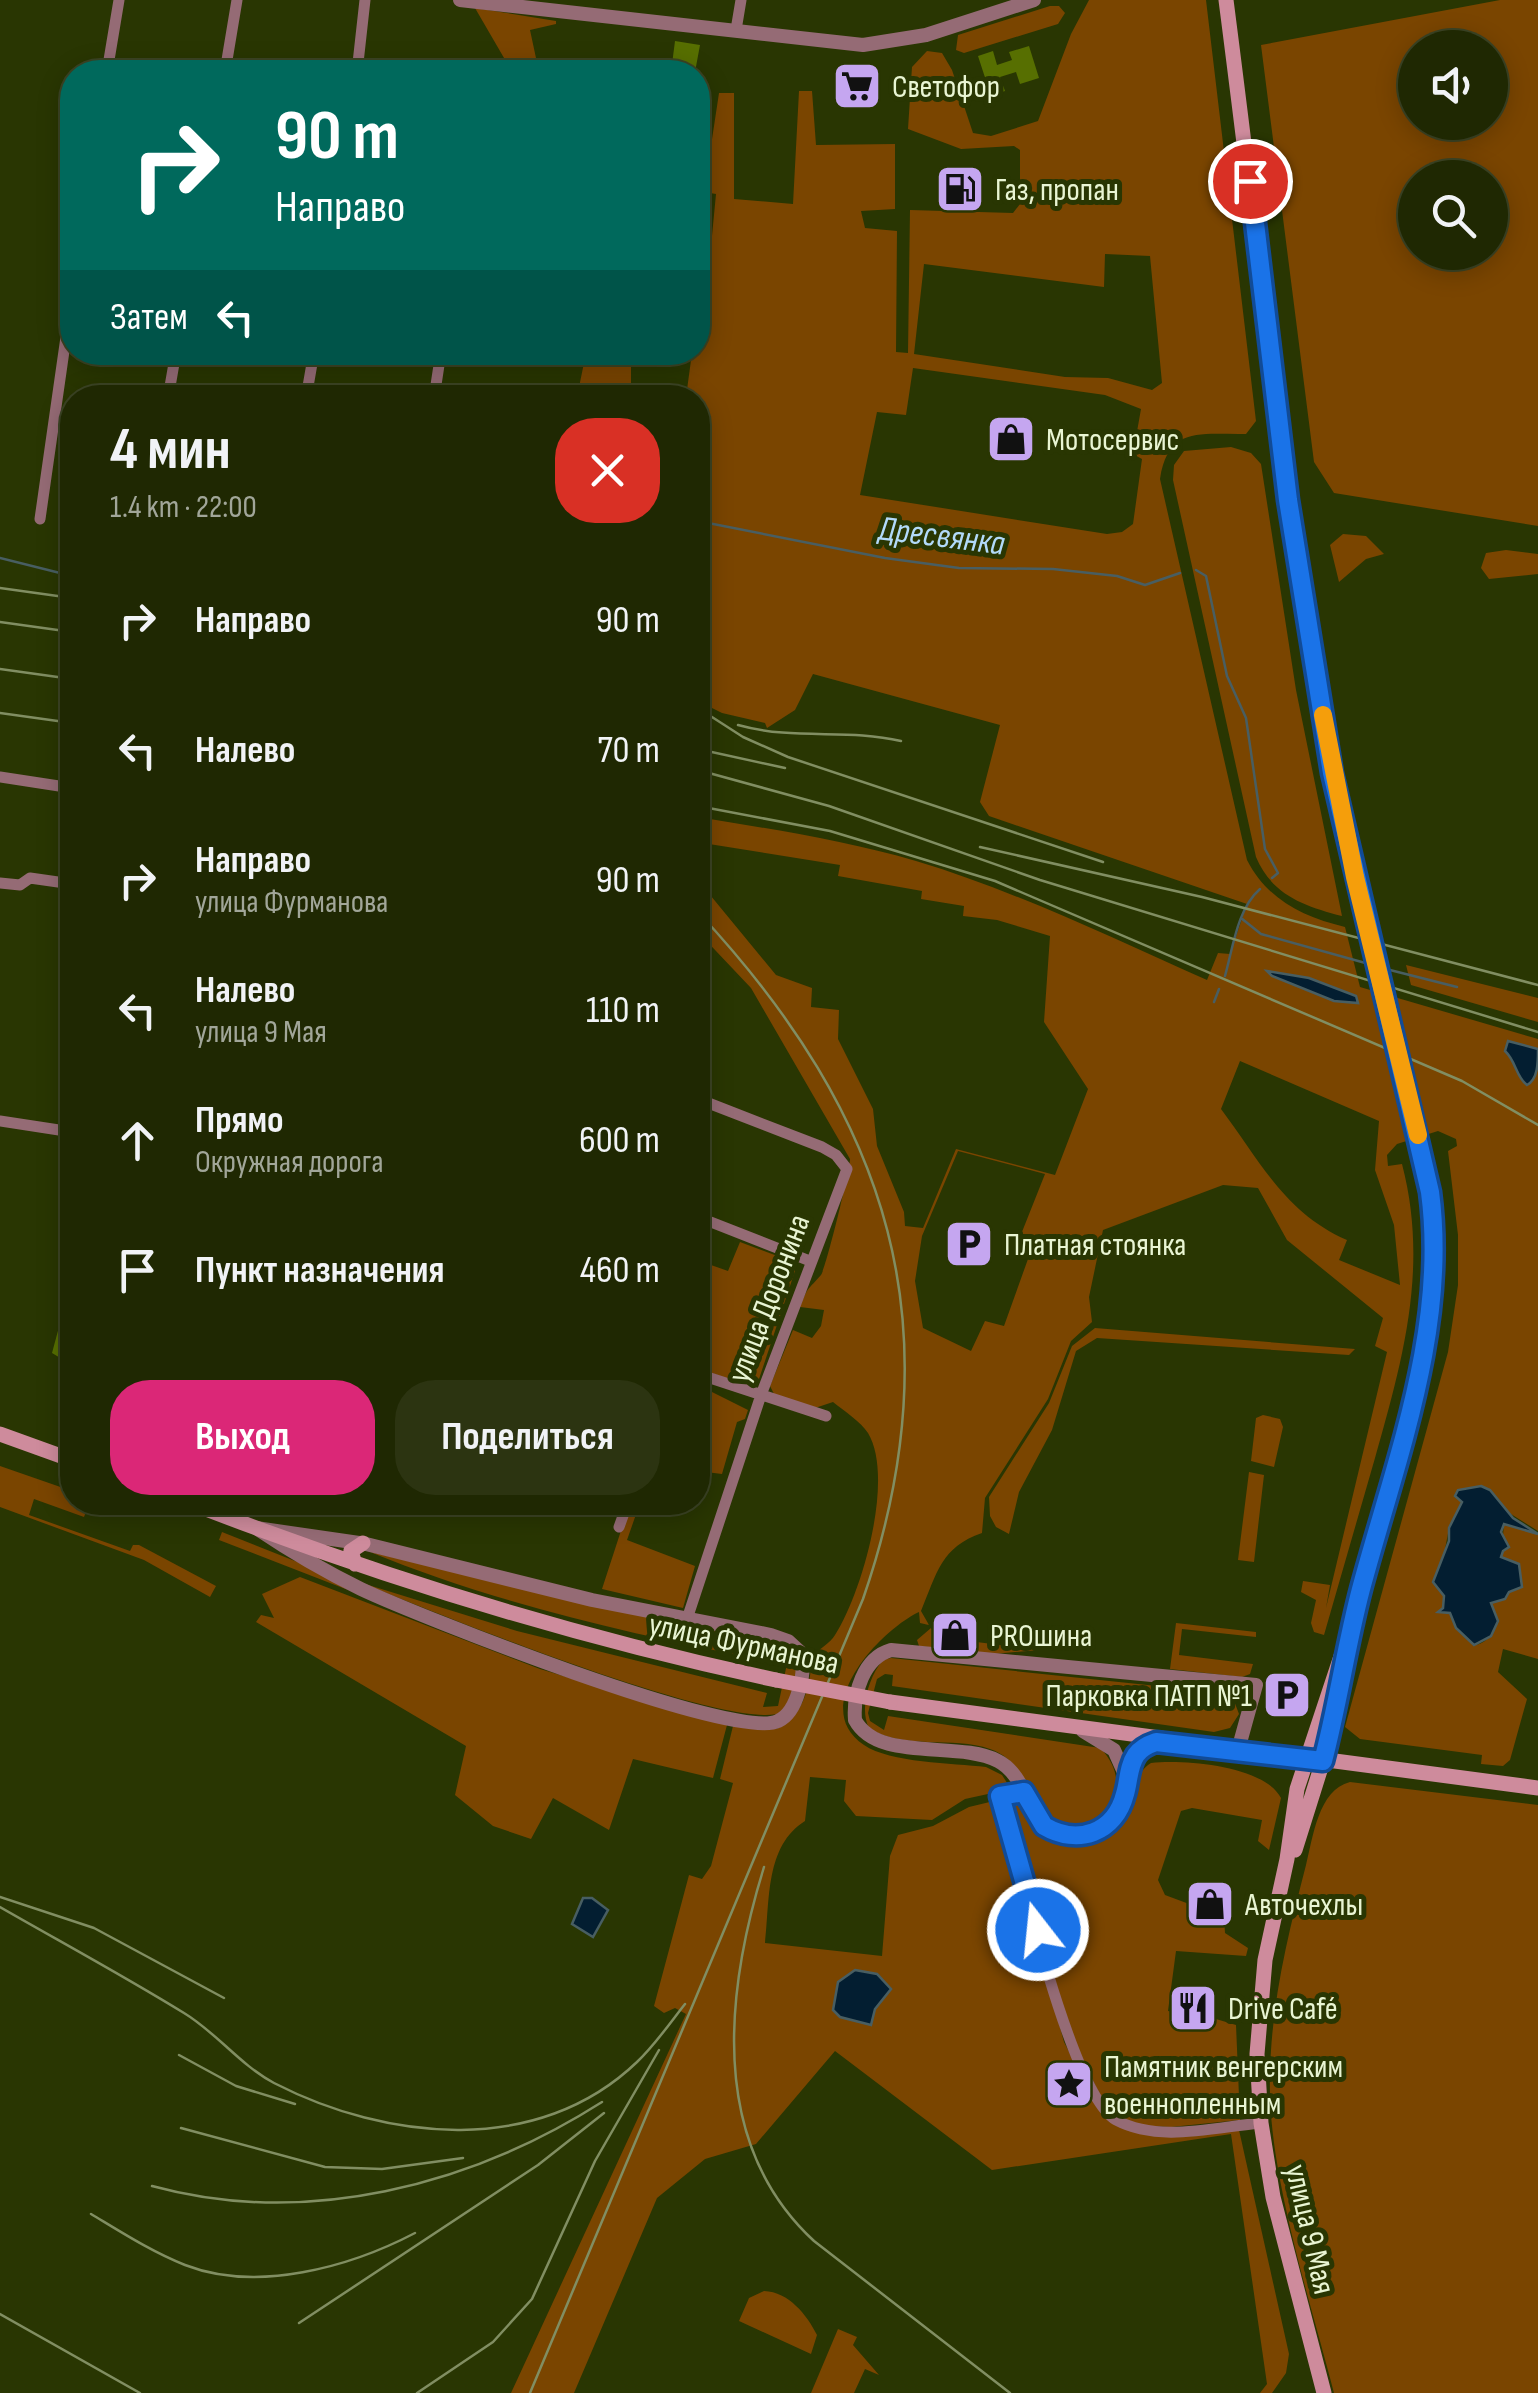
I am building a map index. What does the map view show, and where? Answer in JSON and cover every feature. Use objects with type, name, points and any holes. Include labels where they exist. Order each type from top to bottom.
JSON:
[{"type":"main road","name":"улица 9 Мая","points":[[1226,0],[1297,560],[1332,773],[1424,1157],[1435,1251],[1432,1309],[1419,1375],[1280,1897],[1265,1960],[1258,2025],[1260,2122],[1284,2245],[1324,2393]]},
{"type":"main road","points":[[0,1434],[60,1456]]},
{"type":"main road","name":"улица Фурманова","points":[[222,1515],[355,1563],[596,1638],[776,1680],[890,1702],[1538,1788]]},
{"type":"main road","points":[[355,1563],[350,1550],[363,1544]]},
{"type":"street","points":[[109,60],[118,0]]},
{"type":"street","points":[[227,60],[238,0]]},
{"type":"street","points":[[358,60],[365,0]]},
{"type":"street","points":[[460,0],[879,44],[926,34],[1034,0]]},
{"type":"street","points":[[736,30],[740,0]]},
{"type":"street","points":[[40,519],[62,365]]},
{"type":"street","points":[[0,777],[60,786]]},
{"type":"street","points":[[0,883],[20,885],[30,878],[60,882]]},
{"type":"street","name":"улица Доронина","points":[[687,1619],[761,1395],[847,1169],[836,1154],[822,1147],[710,1104]]},
{"type":"street","points":[[0,1121],[60,1130]]},
{"type":"street","points":[[710,1222],[810,1261]]},
{"type":"street","points":[[710,1378],[826,1416]]},
{"type":"street","points":[[619,1527],[623,1515]]},
{"type":"street","points":[[256,1528],[363,1544],[771,1636],[788,1641],[802,1653],[802,1675],[791,1708],[780,1721],[758,1723],[635,1693],[545,1663],[346,1581],[256,1528]]},
{"type":"street","points":[[346,1581],[343,1570],[355,1563]]},
{"type":"street","points":[[1167,1741],[1138,1752],[1114,1819],[1104,1828],[1078,1837],[1044,1826],[1009,1768],[988,1756],[886,1744],[868,1737],[855,1720],[854,1708],[862,1679],[874,1658],[890,1650],[1256,1685],[1238,1750]]},
{"type":"street","points":[[1074,1728],[1114,1750],[1122,1760],[1127,1784]]},
{"type":"street","points":[[1024,1792],[1000,1796],[1067,2040],[1097,2102],[1112,2117],[1146,2130],[1260,2122]]},
{"type":"shaded area","points":[[1089,0],[1206,0],[1256,421],[1246,434],[1202,434],[1179,441],[1164,462],[1160,479],[1247,860],[1255,874],[1275,896],[1300,912],[1345,927],[1360,987],[1538,1039],[1538,1531],[1503,1509],[1455,1496],[1462,1501],[1449,1528],[1443,1560],[1443,1608],[1439,1612],[1450,1612],[1457,1628],[1474,1645],[1486,1640],[1498,1621],[1491,1603],[1505,1599],[1514,1562],[1501,1558],[1504,1524],[1538,1534],[1538,1659],[1503,1649],[1498,1672],[1527,1699],[1510,1760],[1503,1766],[1481,1764],[1482,1755],[1360,1739],[1345,1727],[1448,1352],[1458,1285],[1458,1235],[1448,1151],[1457,1146],[1456,1139],[1438,1131],[1397,1144],[1387,1155],[1388,1166],[1402,1164],[1410,1202],[1413,1276],[1409,1312],[1385,1421],[1324,1635],[1314,1632],[1311,1623],[1316,1600],[1301,1592],[1303,1581],[1330,1585],[1326,1608],[1387,1352],[1375,1346],[1383,1318],[1287,1240],[1258,1188],[1223,1185],[1103,1230],[1089,1297],[1092,1322],[1071,1341],[1048,1399],[985,1498],[982,1533],[957,1546],[942,1563],[921,1611],[929,1625],[920,1623],[919,1612],[903,1621],[870,1652],[846,1691],[843,1711],[848,1729],[864,1745],[905,1759],[986,1767],[1002,1775],[1011,1789],[965,1799],[932,1820],[856,1816],[844,1801],[846,1780],[810,1777],[805,1821],[792,1832],[776,1859],[765,1943],[882,1956],[890,1856],[898,1835],[933,1826],[969,1807],[998,1800],[1064,2042],[1095,2102],[1134,2130],[1239,2130],[1289,2354],[1286,2373],[1272,2393],[1260,2393],[1267,2384],[1231,2134],[992,2170],[835,2051],[756,2144],[705,2159],[657,2198],[574,2393],[511,2393],[686,2014],[675,2008],[664,2013],[654,2006],[689,1875],[702,1879],[711,1866],[733,1783],[720,1779],[733,1726],[776,1729],[786,1724],[799,1708],[808,1688],[812,1655],[835,1635],[855,1592],[877,1506],[875,1453],[865,1429],[833,1402],[815,1408],[774,1394],[770,1386],[793,1330],[812,1338],[821,1326],[824,1310],[800,1307],[824,1268],[850,1159],[751,988],[710,945],[710,895],[776,975],[812,988],[811,1007],[839,1010],[838,1039],[873,1109],[877,1146],[904,1212],[905,1226],[923,1228],[956,1149],[1055,1175],[1088,1089],[1044,1022],[1050,936],[997,920],[963,916],[964,906],[921,899],[922,891],[838,876],[840,865],[710,844],[710,819],[835,841],[916,861],[1027,901],[1207,980],[1218,953],[1230,954],[1247,904],[989,816],[980,802],[1000,725],[813,674],[795,710],[767,728],[765,723],[710,707],[710,385],[688,385],[690,365],[710,365],[710,257],[716,194],[710,193],[710,152],[719,93],[734,93],[734,199],[793,204],[799,91],[812,91],[816,145],[895,144],[895,209],[861,211],[865,228],[897,231],[896,352],[908,353],[910,210],[1013,213],[1020,204],[1020,150],[1014,146],[961,149],[908,129],[912,67],[927,51],[942,53],[952,70],[973,133],[991,136],[1038,121],[1071,34]],"holes":[[[1105,254],[1150,256],[1162,383],[1152,390],[1108,378],[1065,377],[914,354],[924,264],[1104,287]],[[913,368],[1105,395],[1141,409],[1133,454],[1142,459],[1133,524],[1122,532],[1107,534],[860,495],[877,412],[906,415]],[[1240,1061],[1379,1121],[1375,1170],[1394,1225],[1400,1285],[1339,1260],[1347,1240],[1325,1229],[1290,1200],[1221,1109]],[[958,1151],[1045,1174],[1014,1252],[1028,1259],[1004,1326],[985,1321],[971,1351],[923,1328],[915,1281],[922,1236]]]},
{"type":"shaded area","points":[[1500,0],[1538,0],[1538,526],[1334,493],[1314,462],[1261,45]]},
{"type":"shaded area","points":[[1059,6],[1065,13],[1058,24],[964,53],[956,50],[958,35]]},
{"type":"shaded area","points":[[475,8],[556,21],[530,30],[536,60],[505,60]]},
{"type":"shaded area","points":[[584,365],[631,365],[631,385],[579,385]]},
{"type":"shaded area","points":[[1231,447],[1251,453],[1261,464],[1296,690],[1342,916],[1315,908],[1280,890],[1256,857],[1173,480],[1174,465],[1184,451]]},
{"type":"shaded area","points":[[1343,534],[1366,536],[1384,554],[1366,559],[1339,582],[1330,545]]},
{"type":"shaded area","points":[[1506,550],[1538,554],[1538,574],[1489,579],[1481,568],[1486,553]]},
{"type":"shaded area","points":[[1406,965],[1538,998],[1538,1022],[1411,985]]},
{"type":"shaded area","points":[[740,1242],[788,1260],[795,1271],[758,1382],[748,1386],[710,1372],[710,1268],[728,1271]]},
{"type":"shaded area","points":[[1095,1328],[1355,1349],[1349,1355],[1097,1338],[1076,1351],[1052,1430],[1019,1492],[1009,1534],[996,1527],[990,1516],[989,1497],[1049,1403],[1072,1346]]},
{"type":"shaded area","points":[[710,1391],[748,1410],[745,1419],[737,1422],[722,1474],[710,1472]]},
{"type":"shaded area","points":[[1263,1415],[1280,1419],[1283,1427],[1274,1467],[1251,1461],[1256,1418]]},
{"type":"shaded area","points":[[0,1466],[60,1487],[60,1508],[34,1499],[29,1515],[130,1551],[133,1545],[139,1545],[216,1586],[210,1597],[144,1560],[0,1507]]},
{"type":"shaded area","points":[[1249,1472],[1264,1475],[1254,1562],[1238,1560]]},
{"type":"shaded area","points":[[626,1515],[636,1515],[627,1540],[695,1566],[683,1608],[602,1589]]},
{"type":"shaded area","points":[[222,1532],[305,1565],[348,1590],[219,1540]]},
{"type":"shaded area","points":[[370,1552],[785,1646],[796,1670],[794,1686],[783,1712],[754,1714],[645,1688],[362,1583],[517,1631],[767,1693],[763,1707],[778,1706],[788,1659],[770,1650],[769,1661],[567,1616],[467,1587]]},
{"type":"shaded area","points":[[300,1577],[540,1669],[727,1725],[713,1778],[633,1759],[609,1830],[553,1798],[531,1839],[493,1826],[455,1795],[466,1746],[256,1622],[261,1615],[274,1618],[262,1594]]},
{"type":"shaded area","points":[[1176,1623],[1256,1632],[1256,1637],[1182,1629],[1179,1655],[1253,1664],[1250,1674],[1242,1677],[1170,1669]]},
{"type":"shaded area","points":[[931,1628],[937,1637],[1039,1650],[993,1654],[919,1646],[917,1640]]},
{"type":"shaded area","points":[[883,1660],[1224,1693],[1233,1698],[1239,1714],[1230,1728],[1214,1732],[892,1686],[893,1675],[877,1679],[868,1713],[870,1721],[884,1730],[888,1716],[1100,1748],[1111,1762],[1116,1778],[1112,1809],[1092,1828],[1077,1831],[1049,1820],[1014,1766],[990,1749],[897,1739],[869,1728],[865,1702],[870,1684]]},
{"type":"shaded area","points":[[1183,1762],[1242,1772],[1259,1778],[1281,1798],[1269,1850],[1258,1841],[1262,1820],[1192,1808],[1181,1811],[1158,1880],[1165,1895],[1224,1917],[1225,1933],[1248,1948],[1246,1956],[1176,1951],[1168,2011],[1199,2016],[1199,2020],[1210,2025],[1216,2019],[1236,2025],[1240,2120],[1171,2127],[1135,2125],[1106,2107],[1064,2021],[1004,1801],[1019,1798],[1032,1825],[1050,1839],[1075,1844],[1088,1842],[1120,1822],[1131,1804],[1141,1773],[1151,1763]]},
{"type":"shaded area","points":[[1350,1782],[1538,1805],[1538,2393],[1334,2393],[1278,2169],[1270,2067],[1280,1980],[1315,1829],[1331,1795]]},
{"type":"shaded area","points":[[764,2291],[789,2300],[808,2320],[817,2335],[811,2354],[739,2321],[749,2298]]},
{"type":"shaded area","points":[[838,2329],[857,2337],[853,2345],[879,2375],[865,2369],[854,2393],[811,2393]]},
{"type":"water","points":[[1267,971],[1309,978],[1356,996],[1358,1003],[1334,1001]]},
{"type":"water","points":[[1508,1041],[1538,1049],[1535,1075],[1527,1085],[1505,1051]]},
{"type":"water","points":[[1481,1486],[1490,1490],[1513,1518],[1538,1534],[1504,1524],[1501,1532],[1509,1547],[1501,1557],[1519,1564],[1522,1587],[1491,1603],[1498,1621],[1491,1636],[1474,1645],[1456,1628],[1450,1613],[1438,1612],[1443,1608],[1444,1596],[1433,1582],[1449,1541],[1449,1528],[1462,1502],[1455,1496],[1458,1490]]},
{"type":"water","points":[[583,1898],[592,1898],[608,1910],[593,1937],[572,1924]]},
{"type":"water","points":[[855,1970],[877,1974],[891,1989],[875,2009],[871,2025],[840,2017],[833,2010],[838,1982]]},
{"type":"building","points":[[675,41],[700,45],[697,60],[673,60]]},
{"type":"building","points":[[1029,46],[1039,78],[1020,84],[1016,72],[1000,77],[1005,91],[991,96],[978,56],[993,51],[997,65],[1012,60],[1009,52]]},
{"type":"building","points":[[60,1327],[60,1358],[52,1353]]},
{"type":"waterway","name":"Дресвянка","points":[[710,523],[885,558],[959,568],[1053,569],[1117,576],[1145,585],[1180,573]]},
{"type":"waterway","name":"Дресвянка","points":[[0,558],[60,573]]},
{"type":"waterway","name":"Дресвянка","points":[[1196,570],[1206,576],[1227,676],[1246,718],[1265,849],[1278,873],[1272,878]]},
{"type":"waterway","points":[[1225,976],[1241,918],[1260,889]]},
{"type":"waterway","points":[[1241,918],[1261,934],[1369,964]]},
{"type":"waterway","points":[[1386,969],[1457,987]]},
{"type":"waterway","points":[[1214,1002],[1219,989]]},
{"type":"railway","points":[[0,588],[60,596]]},
{"type":"railway","points":[[0,622],[60,630]]},
{"type":"railway","points":[[0,669],[60,677]]},
{"type":"railway","points":[[0,713],[60,721]]},
{"type":"railway","points":[[710,716],[743,737],[788,757],[1103,862]]},
{"type":"railway","points":[[738,725],[901,741]]},
{"type":"railway","points":[[710,752],[785,768]]},
{"type":"railway","points":[[710,773],[829,806],[1040,880],[1538,1032]]},
{"type":"railway","points":[[710,808],[830,831],[995,881],[1462,1081],[1538,1125]]},
{"type":"railway","points":[[980,847],[1202,897],[1538,985]]},
{"type":"railway","points":[[530,2393],[863,1599],[891,1500],[904,1406],[902,1317],[887,1231],[859,1148],[818,1068],[764,989],[710,926]]},
{"type":"railway","points":[[764,1867],[740,1965],[735,2015],[741,2113],[756,2159],[780,2202],[814,2241],[1010,2393]]},
{"type":"railway","points":[[0,1897],[94,1928],[224,1998]]},
{"type":"railway","points":[[0,1907],[184,2013],[274,2083],[364,2118],[412,2127],[461,2130],[508,2126],[554,2114],[598,2093],[637,2062],[685,2004]]},
{"type":"railway","points":[[417,2393],[493,2342],[532,2299],[595,2161],[659,2050]]},
{"type":"railway","points":[[179,2055],[236,2086],[295,2104]]},
{"type":"railway","points":[[152,2186],[210,2198],[269,2202],[327,2200],[385,2191],[442,2177],[498,2156],[602,2102]]},
{"type":"railway","points":[[299,2323],[538,2165],[604,2113]]},
{"type":"railway","points":[[181,2128],[325,2167],[382,2169],[463,2158]]},
{"type":"railway","points":[[91,2214],[185,2265],[242,2277],[303,2272],[333,2265],[415,2233]]},
{"type":"railway","points":[[0,2314],[140,2393]]},
{"type":"slow traffic","points":[[1323,715],[1355,877],[1418,1135]]},
{"type":"place","name":"Светофор","points":[[857,86]]},
{"type":"place","name":"Газ, пропан","points":[[960,189]]},
{"type":"place","name":"Мотосервис","points":[[1011,439]]},
{"type":"place","name":"Платная стоянка","points":[[969,1244]]},
{"type":"place","name":"PROшина","points":[[955,1635]]},
{"type":"place","name":"Парковка ПАТП №1","points":[[1287,1695]]},
{"type":"place","name":"Авточехлы","points":[[1210,1904]]},
{"type":"place","name":"Drive Café","points":[[1193,2008]]},
{"type":"place","name":"Памятник венгерским военнопленным","points":[[1069,2084]]},
{"type":"route","points":[[1038,1930],[1000,1796],[1024,1792],[1044,1826],[1052,1832],[1078,1837],[1092,1834],[1114,1819],[1133,1760],[1138,1752],[1156,1742],[1323,1761],[1352,1623],[1419,1375],[1432,1309],[1435,1251],[1430,1192],[1332,773],[1288,500],[1250,181]]}]
